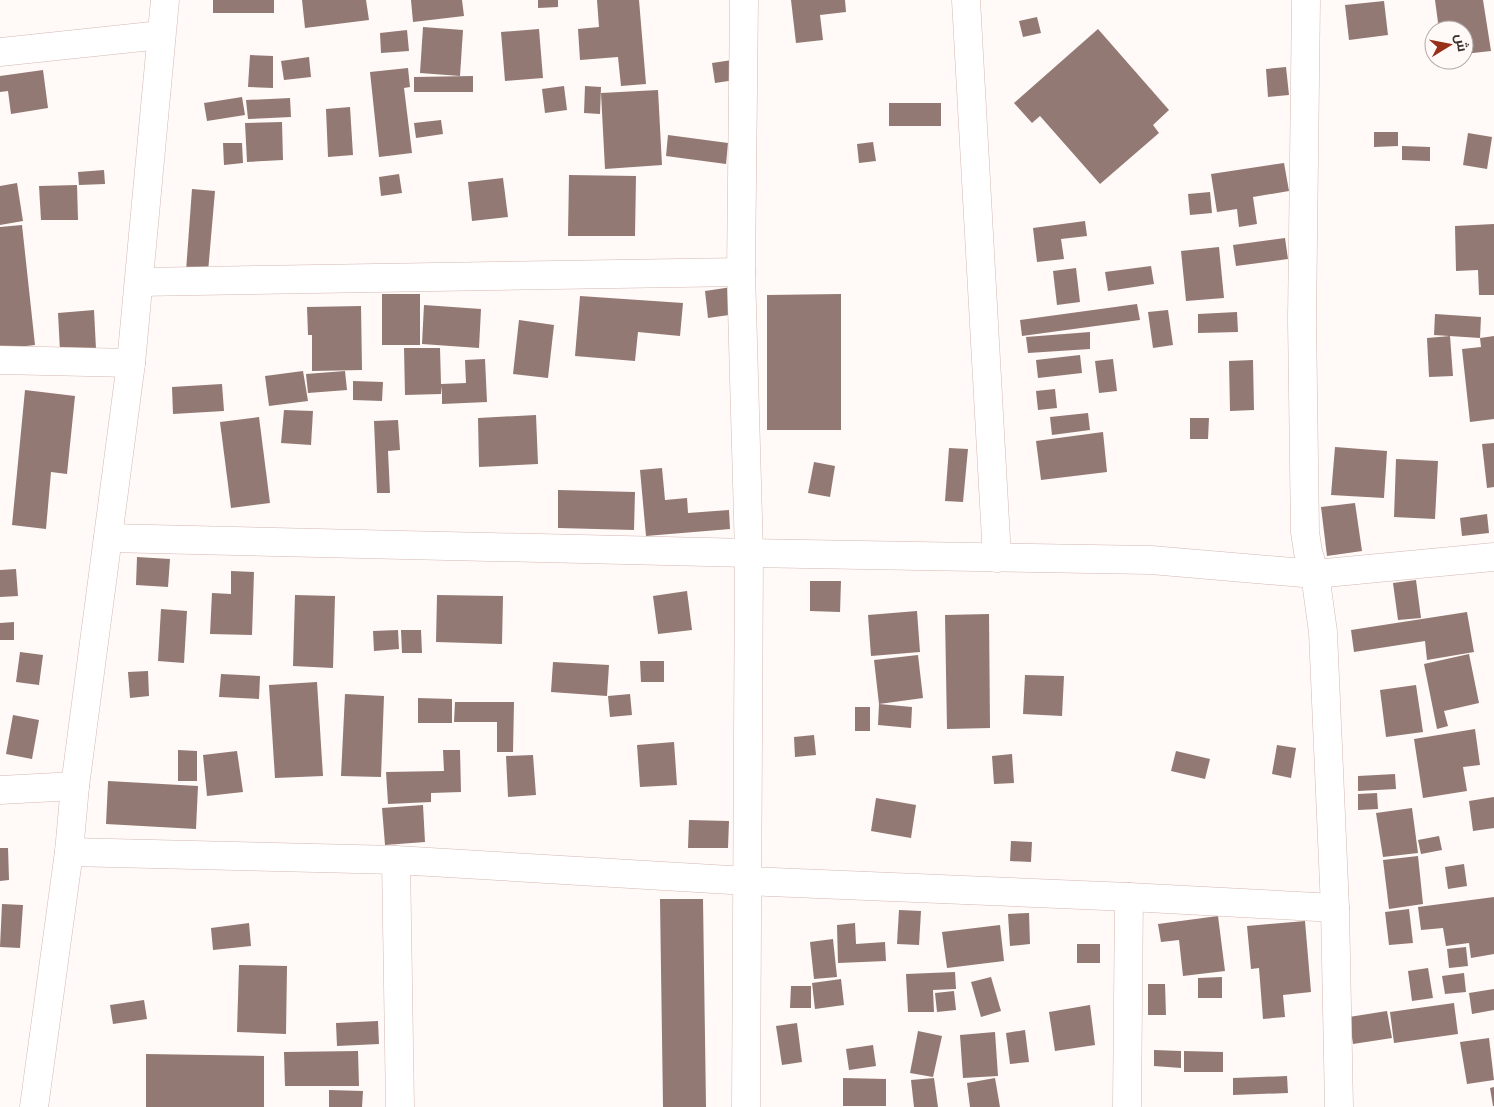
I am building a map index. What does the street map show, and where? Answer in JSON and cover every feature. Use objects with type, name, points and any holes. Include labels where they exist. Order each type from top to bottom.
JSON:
[{"type":"street","points":[[34,1107],[69,852],[131,363],[165,0]]},
{"type":"street","points":[[744,0],[741,272],[749,553],[746,1107]]},
{"type":"street","points":[[966,0],[997,558]]},
{"type":"street","points":[[1306,0],[1302,320],[1305,532],[1323,632],[1335,908],[1339,1107]]},
{"type":"street","points":[[0,52],[161,35]]},
{"type":"street","points":[[139,282],[741,272]]},
{"type":"street","points":[[0,360],[131,363]]},
{"type":"street","points":[[108,538],[1151,560],[1314,574],[1494,557]]},
{"type":"street","points":[[0,790],[76,786]]},
{"type":"street","points":[[69,852],[396,860],[747,882],[1128,897],[1335,908]]},
{"type":"street","points":[[396,860],[400,1107]]},
{"type":"street","points":[[1127,1107],[1128,897]]},
{"type":"building","points":[[213,0],[274,0],[274,13],[213,13]]},
{"type":"building","points":[[302,0],[366,0],[369,20],[305,28]]},
{"type":"building","points":[[411,0],[462,0],[464,16],[413,22]]},
{"type":"building","points":[[538,0],[558,0],[558,7],[538,8]]},
{"type":"building","points":[[597,0],[639,0],[646,84],[621,86],[618,57],[580,60],[578,29],[599,27]]},
{"type":"building","points":[[791,0],[845,0],[846,12],[820,15],[823,40],[796,43]]},
{"type":"building","points":[[1435,0],[1483,0],[1491,51],[1474,53],[1474,20],[1438,20]]},
{"type":"building","points":[[1384,1],[1388,35],[1349,40],[1345,5]]},
{"type":"building","points":[[1037,17],[1041,33],[1023,37],[1019,21]]},
{"type":"building","points":[[423,27],[463,30],[460,76],[420,73]]},
{"type":"building","points":[[539,29],[543,78],[505,81],[501,32]]},
{"type":"building","points":[[1098,29],[1169,110],[1153,125],[1159,133],[1100,184],[1040,116],[1032,123],[1014,103]]},
{"type":"building","points":[[407,30],[409,51],[381,53],[380,33]]},
{"type":"building","points":[[250,55],[273,56],[273,88],[248,87]]},
{"type":"building","points":[[309,57],[311,77],[284,80],[281,61]]},
{"type":"building","points":[[732,60],[735,80],[715,83],[712,63]]},
{"type":"building","points":[[1286,67],[1289,95],[1268,97],[1266,69]]},
{"type":"building","points":[[408,68],[410,87],[404,88],[412,153],[379,157],[370,72]]},
{"type":"building","points":[[43,70],[48,108],[11,114],[8,91],[0,92],[0,76]]},
{"type":"building","points":[[473,76],[473,92],[414,92],[414,77]]},
{"type":"building","points":[[564,86],[567,110],[545,113],[542,89]]},
{"type":"building","points":[[585,86],[601,87],[600,114],[584,113]]},
{"type":"building","points":[[658,90],[662,165],[605,169],[601,93]]},
{"type":"building","points":[[242,97],[245,115],[207,121],[204,103]]},
{"type":"building","points":[[290,98],[291,117],[248,119],[246,100]]},
{"type":"building","points":[[889,103],[941,103],[941,126],[889,126]]},
{"type":"building","points":[[350,107],[353,155],[328,157],[326,109]]},
{"type":"building","points":[[441,120],[443,134],[416,138],[414,123]]},
{"type":"building","points":[[282,122],[283,160],[247,162],[245,123]]},
{"type":"building","points":[[1374,132],[1398,132],[1398,146],[1374,147]]},
{"type":"building","points":[[1468,133],[1492,137],[1487,169],[1463,165]]},
{"type":"building","points":[[668,135],[728,143],[726,164],[666,156]]},
{"type":"building","points":[[873,142],[876,161],[859,163],[857,144]]},
{"type":"building","points":[[223,143],[242,143],[243,163],[224,165]]},
{"type":"building","points":[[1402,146],[1430,147],[1430,161],[1402,160]]},
{"type":"building","points":[[1284,163],[1289,191],[1253,197],[1257,224],[1239,227],[1237,209],[1217,212],[1211,174]]},
{"type":"building","points":[[104,170],[105,184],[79,185],[78,172]]},
{"type":"building","points":[[399,174],[402,193],[381,196],[379,177]]},
{"type":"building","points":[[569,175],[636,176],[635,236],[568,236]]},
{"type":"building","points":[[503,178],[508,217],[472,221],[468,182]]},
{"type":"building","points":[[17,183],[23,221],[0,225],[0,186]]},
{"type":"building","points":[[77,185],[78,220],[41,220],[39,186]]},
{"type":"building","points":[[192,189],[215,191],[208,272],[186,271]]},
{"type":"building","points":[[1210,192],[1212,213],[1190,215],[1188,194]]},
{"type":"building","points":[[1085,221],[1087,236],[1061,239],[1064,259],[1037,262],[1033,228]]},
{"type":"building","points":[[1494,224],[1494,295],[1479,295],[1478,270],[1456,271],[1455,226]]},
{"type":"building","points":[[22,225],[35,345],[0,349],[0,227]]},
{"type":"building","points":[[1285,238],[1288,259],[1236,266],[1233,245]]},
{"type":"building","points":[[1219,247],[1224,298],[1186,301],[1181,251]]},
{"type":"building","points":[[1151,266],[1154,284],[1108,291],[1105,272]]},
{"type":"building","points":[[1076,268],[1080,302],[1057,305],[1053,271]]},
{"type":"building","points":[[732,287],[736,314],[708,318],[705,291]]},
{"type":"building","points":[[382,294],[420,294],[420,345],[382,345]]},
{"type":"building","points":[[841,294],[841,430],[767,430],[767,295]]},
{"type":"building","points":[[580,296],[683,303],[680,336],[638,332],[635,361],[575,356]]},
{"type":"building","points":[[1137,304],[1140,320],[1022,336],[1020,320]]},
{"type":"building","points":[[424,305],[481,309],[479,348],[422,344]]},
{"type":"building","points":[[361,306],[362,370],[312,371],[312,335],[308,335],[307,307]]},
{"type":"building","points":[[94,310],[96,349],[60,351],[58,313]]},
{"type":"building","points":[[1168,310],[1173,345],[1153,348],[1148,312]]},
{"type":"building","points":[[1237,312],[1238,332],[1198,333],[1198,314]]},
{"type":"building","points":[[1435,314],[1481,317],[1480,338],[1434,335]]},
{"type":"building","points":[[519,320],[554,325],[548,378],[513,374]]},
{"type":"building","points":[[1090,332],[1090,349],[1028,353],[1026,337]]},
{"type":"building","points":[[1450,336],[1453,376],[1429,377],[1427,338]]},
{"type":"building","points":[[1494,336],[1494,419],[1470,422],[1462,349],[1481,347],[1480,338]]},
{"type":"building","points":[[404,348],[440,348],[441,384],[466,383],[465,360],[485,359],[487,402],[442,404],[442,386],[441,394],[405,395]]},
{"type":"building","points":[[1080,355],[1082,373],[1038,378],[1036,360]]},
{"type":"building","points":[[1113,359],[1117,391],[1099,393],[1095,361]]},
{"type":"building","points":[[1253,360],[1254,410],[1230,411],[1229,361]]},
{"type":"building","points":[[303,371],[308,401],[269,406],[265,376]]},
{"type":"building","points":[[345,371],[347,390],[308,393],[306,374]]},
{"type":"building","points":[[353,381],[383,382],[382,401],[353,400]]},
{"type":"building","points":[[222,384],[224,411],[173,414],[172,387]]},
{"type":"building","points":[[1055,389],[1057,408],[1038,410],[1036,391]]},
{"type":"building","points":[[25,390],[75,396],[67,474],[51,472],[46,529],[12,525]]},
{"type":"building","points":[[284,410],[313,411],[311,445],[281,443]]},
{"type":"building","points":[[1088,413],[1090,430],[1052,435],[1050,417]]},
{"type":"building","points":[[536,415],[538,464],[479,467],[478,418]]},
{"type":"building","points":[[259,417],[270,503],[231,508],[220,422]]},
{"type":"building","points":[[1190,418],[1209,418],[1208,439],[1190,439]]},
{"type":"building","points":[[398,420],[400,450],[388,451],[390,493],[377,493],[374,421]]},
{"type":"building","points":[[1103,432],[1107,472],[1041,480],[1036,441]]},
{"type":"building","points":[[1494,443],[1494,487],[1487,488],[1482,444]]},
{"type":"building","points":[[1335,447],[1387,451],[1384,498],[1331,495]]},
{"type":"building","points":[[949,448],[968,449],[963,502],[945,501]]},
{"type":"building","points":[[1396,459],[1438,461],[1435,519],[1394,517]]},
{"type":"building","points":[[814,462],[835,466],[830,497],[808,493]]},
{"type":"building","points":[[662,468],[665,500],[687,498],[688,513],[729,510],[730,529],[646,536],[640,470]]},
{"type":"building","points":[[558,490],[635,492],[634,530],[558,528]]},
{"type":"building","points":[[1355,503],[1362,551],[1327,556],[1321,507]]},
{"type":"building","points":[[1487,514],[1489,533],[1462,536],[1460,518]]},
{"type":"building","points":[[137,557],[170,559],[168,587],[136,585]]},
{"type":"building","points":[[16,569],[18,596],[0,597],[0,570]]},
{"type":"building","points":[[231,571],[254,572],[252,635],[210,634],[212,593],[231,594]]},
{"type":"building","points":[[1416,580],[1421,618],[1398,620],[1393,583]]},
{"type":"building","points":[[810,581],[841,581],[840,612],[810,611]]},
{"type":"building","points":[[687,591],[692,630],[658,634],[653,596]]},
{"type":"building","points":[[295,595],[335,596],[333,668],[293,666]]},
{"type":"building","points":[[437,595],[503,596],[502,644],[436,642]]},
{"type":"building","points":[[161,609],[187,611],[184,663],[158,661]]},
{"type":"building","points":[[917,611],[920,652],[871,656],[868,615]]},
{"type":"building","points":[[1467,612],[1474,652],[1427,660],[1425,641],[1354,652],[1351,630]]},
{"type":"building","points":[[989,614],[990,728],[947,729],[945,615]]},
{"type":"building","points":[[14,622],[14,640],[0,640],[0,623]]},
{"type":"building","points":[[398,630],[399,649],[374,651],[373,631]]},
{"type":"building","points":[[401,630],[421,630],[422,653],[402,653]]},
{"type":"building","points":[[20,652],[43,655],[39,685],[16,682]]},
{"type":"building","points":[[1469,654],[1479,703],[1444,711],[1448,726],[1437,729],[1424,664]]},
{"type":"building","points":[[918,655],[923,698],[879,704],[874,660]]},
{"type":"building","points":[[640,661],[664,661],[664,682],[641,682]]},
{"type":"building","points":[[553,662],[609,665],[607,696],[551,692]]},
{"type":"building","points":[[148,671],[149,696],[130,698],[128,672]]},
{"type":"building","points":[[221,674],[260,676],[259,699],[219,697]]},
{"type":"building","points":[[1025,675],[1064,676],[1062,716],[1023,714]]},
{"type":"building","points":[[317,682],[323,776],[275,778],[269,685]]},
{"type":"building","points":[[1416,685],[1423,732],[1386,737],[1380,690]]},
{"type":"building","points":[[345,694],[384,696],[381,777],[341,776]]},
{"type":"building","points":[[630,694],[632,715],[610,717],[608,696]]},
{"type":"building","points":[[418,698],[452,699],[452,723],[418,723]]},
{"type":"building","points":[[455,702],[514,702],[513,752],[497,752],[497,722],[454,722]]},
{"type":"building","points":[[879,704],[912,707],[911,728],[878,725]]},
{"type":"building","points":[[855,707],[870,707],[870,731],[855,731]]},
{"type":"building","points":[[13,715],[39,720],[32,759],[6,754]]},
{"type":"building","points":[[1475,729],[1480,765],[1463,767],[1467,791],[1423,798],[1414,739]]},
{"type":"building","points":[[814,735],[816,755],[795,757],[794,737]]},
{"type":"building","points":[[674,742],[677,785],[640,787],[637,745]]},
{"type":"building","points":[[1277,745],[1296,748],[1291,778],[1272,774]]},
{"type":"building","points":[[178,750],[197,751],[197,781],[178,781]]},
{"type":"building","points":[[443,750],[460,750],[461,792],[431,793],[431,802],[388,804],[386,772],[444,771]]},
{"type":"building","points":[[237,751],[243,792],[207,796],[203,755]]},
{"type":"building","points":[[1176,751],[1210,759],[1205,779],[1171,771]]},
{"type":"building","points":[[1012,754],[1014,783],[994,784],[992,756]]},
{"type":"building","points":[[533,755],[536,795],[508,797],[506,756]]},
{"type":"building","points":[[1395,774],[1396,789],[1358,791],[1358,776]]},
{"type":"building","points":[[108,781],[198,786],[196,829],[106,824]]},
{"type":"building","points":[[1377,793],[1378,809],[1358,810],[1358,794]]},
{"type":"building","points":[[1494,797],[1494,828],[1473,831],[1469,801]]},
{"type":"building","points":[[876,798],[916,805],[911,838],[871,831]]},
{"type":"building","points":[[423,805],[425,842],[385,845],[382,808]]},
{"type":"building","points":[[1412,808],[1418,853],[1383,857],[1376,813]]},
{"type":"building","points":[[689,820],[729,821],[728,848],[688,848]]},
{"type":"building","points":[[1439,836],[1442,850],[1421,854],[1418,840]]},
{"type":"building","points":[[1011,841],[1032,842],[1031,862],[1010,861]]},
{"type":"building","points":[[0,848],[8,848],[9,880],[0,881]]},
{"type":"building","points":[[1418,856],[1423,904],[1389,909],[1383,860]]},
{"type":"building","points":[[1464,864],[1467,886],[1448,889],[1445,867]]},
{"type":"building","points":[[1494,897],[1494,954],[1471,958],[1469,943],[1446,946],[1443,928],[1421,930],[1418,907]]},
{"type":"building","points":[[660,899],[703,899],[706,1107],[663,1107]]},
{"type":"building","points":[[2,904],[23,905],[20,948],[0,947]]},
{"type":"building","points":[[1409,909],[1413,943],[1389,945],[1385,912]]},
{"type":"building","points":[[899,910],[921,911],[919,945],[897,944]]},
{"type":"building","points":[[1029,913],[1030,944],[1010,946],[1008,914]]},
{"type":"building","points":[[1218,916],[1225,971],[1183,976],[1179,940],[1161,942],[1158,924]]},
{"type":"building","points":[[1305,921],[1311,992],[1283,995],[1285,1017],[1263,1019],[1259,968],[1251,969],[1247,926]]},
{"type":"building","points":[[249,923],[251,946],[213,950],[211,928]]},
{"type":"building","points":[[855,923],[856,944],[885,942],[886,961],[838,963],[837,925]]},
{"type":"building","points":[[1000,925],[1004,961],[947,968],[942,932]]},
{"type":"building","points":[[833,939],[837,977],[814,979],[810,942]]},
{"type":"building","points":[[1077,944],[1100,944],[1100,963],[1077,963]]},
{"type":"building","points":[[1466,947],[1468,966],[1449,968],[1447,949]]},
{"type":"building","points":[[239,965],[287,966],[286,1034],[237,1032]]},
{"type":"building","points":[[1428,968],[1433,998],[1412,1001],[1408,971]]},
{"type":"building","points":[[955,972],[956,989],[933,990],[934,1012],[908,1012],[906,974]]},
{"type":"building","points":[[1464,973],[1466,992],[1445,994],[1442,976]]},
{"type":"building","points":[[991,977],[1001,1011],[981,1017],[971,982]]},
{"type":"building","points":[[1222,977],[1222,998],[1198,998],[1198,978]]},
{"type":"building","points":[[841,979],[844,1005],[815,1009],[812,983]]},
{"type":"building","points":[[1148,984],[1165,984],[1166,1015],[1148,1015]]},
{"type":"building","points":[[791,986],[811,986],[811,1008],[790,1008]]},
{"type":"building","points":[[1494,989],[1494,1010],[1472,1014],[1469,993]]},
{"type":"building","points":[[954,991],[956,1010],[937,1012],[935,993]]},
{"type":"building","points":[[144,1000],[147,1019],[113,1024],[110,1005]]},
{"type":"building","points":[[1454,1003],[1458,1034],[1394,1043],[1390,1012]]},
{"type":"building","points":[[1090,1005],[1095,1045],[1055,1051],[1049,1012]]},
{"type":"building","points":[[1387,1011],[1392,1038],[1353,1044],[1349,1017]]},
{"type":"building","points":[[378,1021],[379,1044],[337,1046],[336,1023]]},
{"type":"building","points":[[797,1023],[802,1062],[782,1065],[776,1026]]},
{"type":"building","points":[[1025,1030],[1029,1062],[1010,1064],[1006,1033]]},
{"type":"building","points":[[918,1031],[942,1036],[933,1077],[910,1073]]},
{"type":"building","points":[[995,1032],[998,1076],[963,1078],[960,1035]]},
{"type":"building","points":[[1489,1038],[1494,1080],[1467,1084],[1460,1042]]},
{"type":"building","points":[[873,1045],[876,1066],[849,1070],[846,1049]]},
{"type":"building","points":[[1154,1050],[1181,1051],[1181,1068],[1154,1066]]},
{"type":"building","points":[[358,1051],[359,1086],[285,1086],[284,1052]]},
{"type":"building","points":[[1184,1051],[1223,1052],[1223,1072],[1184,1072]]},
{"type":"building","points":[[146,1054],[264,1056],[264,1107],[146,1107]]},
{"type":"building","points":[[1287,1076],[1288,1093],[1233,1095],[1233,1078]]},
{"type":"building","points":[[843,1078],[886,1079],[886,1106],[843,1106]]},
{"type":"building","points":[[934,1078],[938,1107],[914,1107],[911,1080]]},
{"type":"building","points":[[995,1078],[1000,1107],[970,1107],[967,1083]]},
{"type":"building","points":[[1494,1087],[1494,1106],[1493,1106],[1490,1088]]},
{"type":"building","points":[[329,1090],[363,1091],[362,1107],[329,1107]]}]
